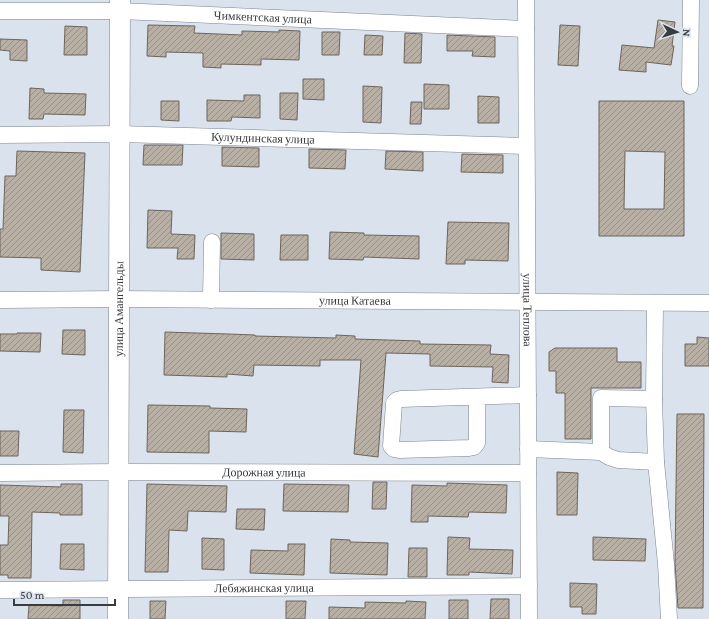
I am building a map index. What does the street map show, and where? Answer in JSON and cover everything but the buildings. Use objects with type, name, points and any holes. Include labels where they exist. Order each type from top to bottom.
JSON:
[{"type":"main road","name":"улица Амангельды","points":[[118,619],[120,5]]},
{"type":"street","name":"улица Теплова","points":[[526,0],[529,619]]},
{"type":"street","points":[[690,86],[691,0]]},
{"type":"street","name":"Чимкентская улица","points":[[0,11],[120,5],[526,29]]},
{"type":"street","name":"Кулундинская улица","points":[[0,135],[120,134],[526,146]]},
{"type":"street","points":[[211,300],[212,242]]},
{"type":"street","name":"улица Катаева","points":[[0,300],[119,299],[709,303]]},
{"type":"street","points":[[655,303],[654,399],[656,462],[666,564],[669,619]]},
{"type":"street","points":[[477,397],[477,443],[474,447],[399,450],[394,449],[391,446],[394,403],[397,400],[528,395]]},
{"type":"street","points":[[601,452],[601,398],[654,399]]},
{"type":"street","points":[[528,449],[601,452],[618,460],[656,462]]},
{"type":"street","name":"Дорожная улица","points":[[0,473],[528,473]]},
{"type":"street","name":"Лебяжинская улица","points":[[0,590],[529,586]]}]
